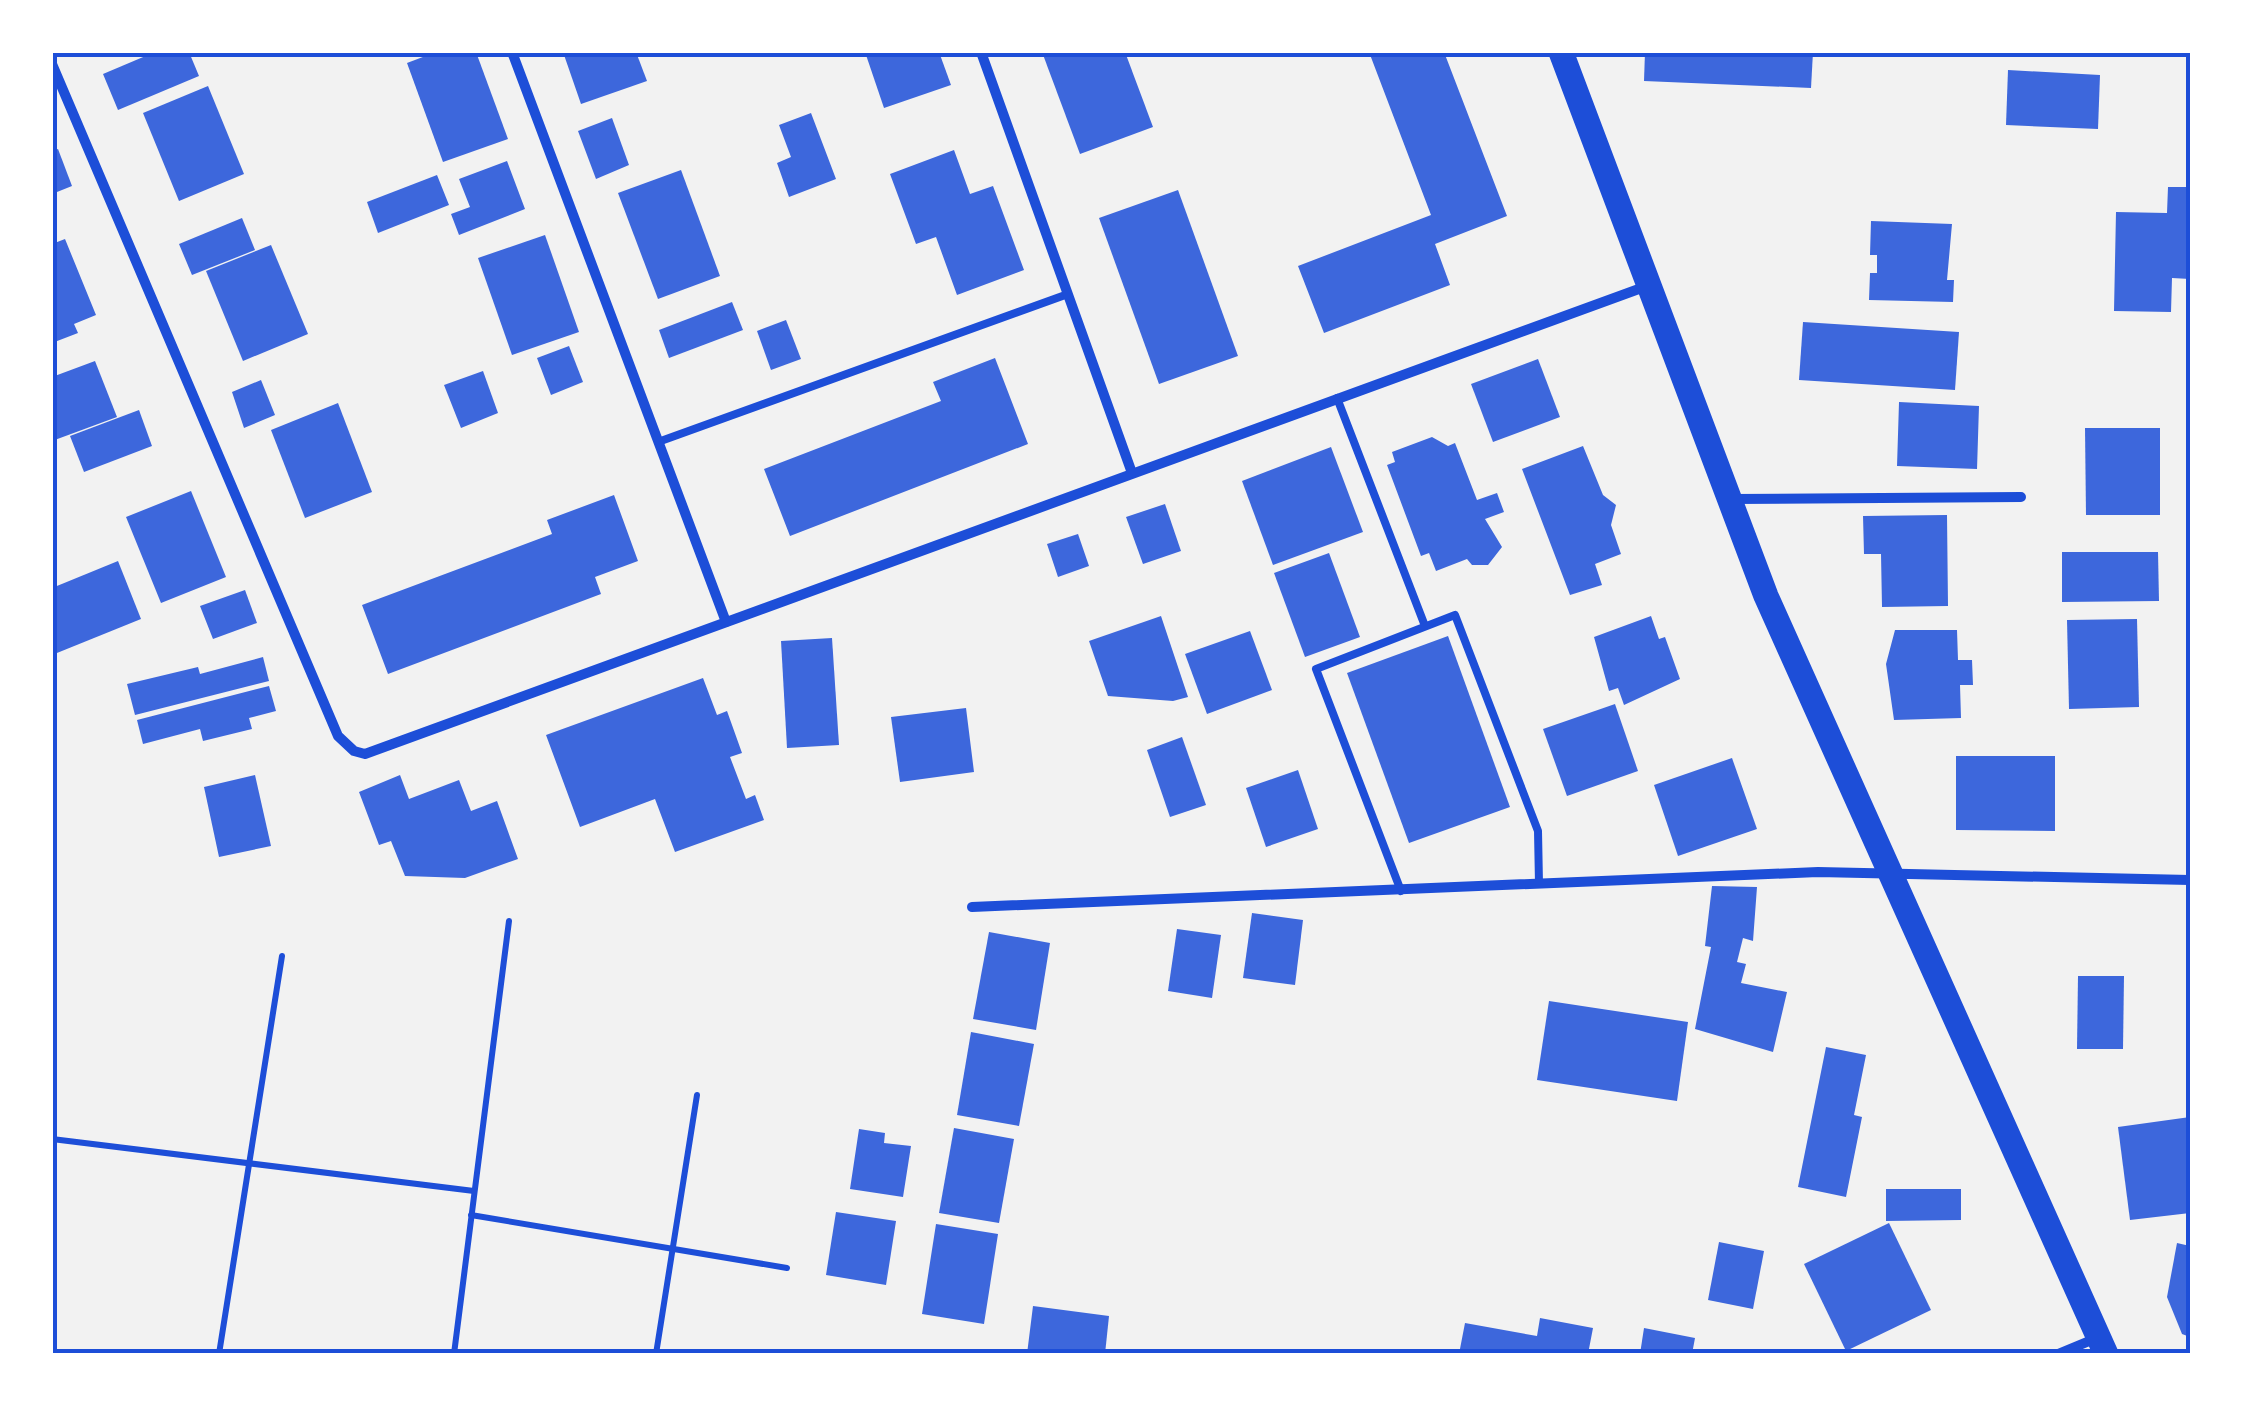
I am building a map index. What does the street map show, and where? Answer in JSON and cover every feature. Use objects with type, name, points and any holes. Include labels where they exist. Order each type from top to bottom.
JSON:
[{"type":"main road","points":[[1562,52],[1728,500],[1887,872],[2103,1345]]},
{"type":"street","points":[[512,52],[726,622]]},
{"type":"street","points":[[980,52],[1132,473]]},
{"type":"street","points":[[52,64],[338,736],[354,752],[375,752],[1647,286]]},
{"type":"street","points":[[1728,500],[2021,497]]},
{"type":"street","points":[[972,908],[1887,872],[2190,880]]},
{"type":"street","points":[[2058,1354],[2103,1345]]},
{"type":"lane","points":[[658,442],[1068,294]]},
{"type":"lane","points":[[1338,398],[1425,626]]},
{"type":"lane","points":[[1401,891],[1316,669],[1456,615],[1538,832],[1539,884]]},
{"type":"path","points":[[454,1354],[509,921]]},
{"type":"path","points":[[219,1354],[282,956]]},
{"type":"path","points":[[656,1354],[697,1095]]},
{"type":"path","points":[[52,1140],[474,1192]]},
{"type":"path","points":[[471,1215],[787,1268]]},
{"type":"building","points":[[155,52],[189,52],[199,76],[118,110],[103,74]]},
{"type":"building","points":[[436,52],[476,52],[508,139],[443,162],[407,63]]},
{"type":"building","points":[[563,52],[636,52],[647,81],[581,104]]},
{"type":"building","points":[[865,52],[939,52],[951,85],[884,108]]},
{"type":"building","points":[[1042,52],[1125,52],[1153,127],[1080,154]]},
{"type":"building","points":[[1369,52],[1444,52],[1507,216],[1435,244],[1450,285],[1324,333],[1298,266],[1431,215]]},
{"type":"building","points":[[1645,52],[1813,52],[1811,88],[1644,81]]},
{"type":"building","points":[[2008,70],[2100,75],[2098,129],[2006,125]]},
{"type":"building","points":[[208,86],[244,174],[179,201],[143,113]]},
{"type":"building","points":[[811,113],[836,179],[789,197],[777,163],[791,157],[779,125]]},
{"type":"building","points":[[612,118],[629,165],[596,179],[578,131]]},
{"type":"building","points":[[58,149],[72,186],[52,194],[52,151]]},
{"type":"building","points":[[954,150],[970,194],[993,186],[1024,270],[957,295],[936,237],[916,244],[890,174]]},
{"type":"building","points":[[507,161],[525,209],[459,235],[451,214],[470,207],[459,179]]},
{"type":"building","points":[[681,170],[720,276],[658,299],[618,193]]},
{"type":"building","points":[[437,175],[449,205],[378,233],[367,202]]},
{"type":"building","points":[[2168,187],[2190,187],[2190,279],[2172,278],[2171,312],[2114,311],[2116,212],[2167,213]]},
{"type":"building","points":[[1178,190],[1238,356],[1159,384],[1099,218]]},
{"type":"building","points":[[242,218],[255,250],[192,275],[179,244]]},
{"type":"building","points":[[1871,221],[1952,224],[1947,280],[1954,280],[1953,302],[1869,300],[1870,273],[1877,273],[1877,255],[1870,255]]},
{"type":"building","points":[[545,235],[579,332],[512,355],[478,258]]},
{"type":"building","points":[[65,239],[96,315],[74,324],[78,333],[52,343],[52,244]]},
{"type":"building","points":[[271,245],[308,334],[243,361],[206,271]]},
{"type":"building","points":[[732,302],[743,330],[669,358],[659,330]]},
{"type":"building","points":[[786,320],[801,359],[771,370],[757,331]]},
{"type":"building","points":[[1803,322],[1959,332],[1955,390],[1799,380]]},
{"type":"building","points":[[569,346],[583,382],[551,395],[537,358]]},
{"type":"building","points":[[995,358],[1028,444],[790,536],[764,469],[941,401],[933,382]]},
{"type":"building","points":[[1538,359],[1560,417],[1493,442],[1471,384]]},
{"type":"building","points":[[95,361],[117,417],[52,441],[52,377]]},
{"type":"building","points":[[483,371],[498,413],[461,428],[444,385]]},
{"type":"building","points":[[261,380],[275,415],[244,428],[232,392]]},
{"type":"building","points":[[1899,402],[1979,406],[1977,469],[1897,466]]},
{"type":"building","points":[[338,403],[372,492],[305,518],[271,430]]},
{"type":"building","points":[[139,410],[152,446],[84,472],[70,436]]},
{"type":"building","points":[[2085,428],[2160,428],[2160,515],[2086,515]]},
{"type":"building","points":[[1432,437],[1448,446],[1455,443],[1477,500],[1497,493],[1504,512],[1485,519],[1502,547],[1488,565],[1472,565],[1467,559],[1436,571],[1429,553],[1421,556],[1387,465],[1395,462],[1392,452]]},
{"type":"building","points":[[1583,446],[1603,495],[1616,505],[1611,525],[1621,554],[1595,564],[1602,585],[1570,595],[1522,469]]},
{"type":"building","points":[[1331,447],[1363,532],[1273,565],[1242,481]]},
{"type":"building","points":[[191,491],[226,577],[161,603],[126,517]]},
{"type":"building","points":[[614,495],[638,561],[595,577],[601,594],[388,674],[362,605],[552,534],[547,520]]},
{"type":"building","points":[[1165,504],[1181,551],[1143,564],[1126,517]]},
{"type":"building","points":[[1947,515],[1948,606],[1882,607],[1881,554],[1864,554],[1863,516]]},
{"type":"building","points":[[1078,534],[1089,566],[1058,577],[1047,544]]},
{"type":"building","points":[[2062,552],[2158,552],[2159,601],[2062,602]]},
{"type":"building","points":[[1329,553],[1360,637],[1305,657],[1274,573]]},
{"type":"building","points":[[118,561],[141,619],[52,655],[52,588]]},
{"type":"building","points":[[245,590],[257,623],[213,639],[200,606]]},
{"type":"building","points":[[1161,616],[1188,697],[1173,701],[1108,696],[1089,641]]},
{"type":"building","points":[[1651,616],[1659,639],[1665,637],[1680,679],[1624,705],[1618,688],[1609,691],[1594,637]]},
{"type":"building","points":[[2137,619],[2139,707],[2069,709],[2067,620]]},
{"type":"building","points":[[1895,630],[1957,630],[1958,660],[1972,660],[1973,685],[1960,685],[1961,718],[1894,720],[1886,664]]},
{"type":"building","points":[[1250,631],[1272,690],[1207,714],[1185,654]]},
{"type":"building","points":[[1448,636],[1510,807],[1409,843],[1347,673]]},
{"type":"building","points":[[832,638],[839,745],[787,748],[781,641]]},
{"type":"building","points":[[263,657],[269,681],[135,715],[127,684],[198,667],[200,674]]},
{"type":"building","points":[[703,678],[717,715],[727,711],[742,753],[730,757],[746,799],[755,795],[764,820],[675,852],[655,799],[580,827],[546,735]]},
{"type":"building","points":[[269,686],[276,711],[249,718],[252,729],[203,741],[200,729],[143,744],[137,720]]},
{"type":"building","points":[[1615,704],[1638,771],[1567,796],[1543,729]]},
{"type":"building","points":[[966,708],[974,772],[900,782],[891,717]]},
{"type":"building","points":[[1182,737],[1206,805],[1170,817],[1147,750]]},
{"type":"building","points":[[1956,756],[2055,756],[2055,831],[1956,830]]},
{"type":"building","points":[[1732,758],[1757,829],[1678,856],[1654,785]]},
{"type":"building","points":[[1298,770],[1318,829],[1266,847],[1246,788]]},
{"type":"building","points":[[255,775],[271,846],[219,857],[204,787]]},
{"type":"building","points":[[400,775],[409,799],[459,780],[471,811],[497,801],[518,859],[465,878],[405,876],[391,841],[379,845],[359,792]]},
{"type":"building","points":[[1712,886],[1757,887],[1753,941],[1743,938],[1737,962],[1746,964],[1741,983],[1787,992],[1773,1052],[1695,1029],[1711,947],[1705,946]]},
{"type":"building","points":[[1252,913],[1303,920],[1295,985],[1243,978]]},
{"type":"building","points":[[1177,929],[1221,935],[1212,998],[1168,991]]},
{"type":"building","points":[[989,932],[1050,943],[1036,1030],[973,1019]]},
{"type":"building","points":[[2078,976],[2124,976],[2123,1049],[2077,1049]]},
{"type":"building","points":[[1549,1001],[1688,1022],[1677,1101],[1537,1080]]},
{"type":"building","points":[[971,1032],[1034,1044],[1019,1126],[957,1115]]},
{"type":"building","points":[[1826,1047],[1866,1055],[1854,1115],[1862,1117],[1846,1197],[1798,1187]]},
{"type":"building","points":[[2190,1117],[2190,1213],[2130,1220],[2118,1127]]},
{"type":"building","points":[[954,1128],[1014,1139],[999,1223],[939,1213]]},
{"type":"building","points":[[859,1129],[885,1133],[884,1143],[911,1146],[903,1197],[850,1189]]},
{"type":"building","points":[[1886,1189],[1961,1189],[1961,1220],[1886,1221]]},
{"type":"building","points":[[836,1212],[896,1221],[886,1285],[826,1275]]},
{"type":"building","points":[[1889,1223],[1931,1310],[1846,1351],[1804,1264]]},
{"type":"building","points":[[936,1224],[998,1234],[984,1324],[922,1314]]},
{"type":"building","points":[[1719,1242],[1764,1251],[1753,1309],[1708,1300]]},
{"type":"building","points":[[2177,1243],[2190,1246],[2190,1337],[2182,1334],[2167,1297]]},
{"type":"building","points":[[1033,1306],[1109,1316],[1105,1354],[1027,1354]]},
{"type":"building","points":[[1540,1318],[1593,1328],[1588,1354],[1459,1354],[1465,1323],[1537,1336]]},
{"type":"building","points":[[1644,1328],[1695,1338],[1692,1354],[1640,1354]]}]
